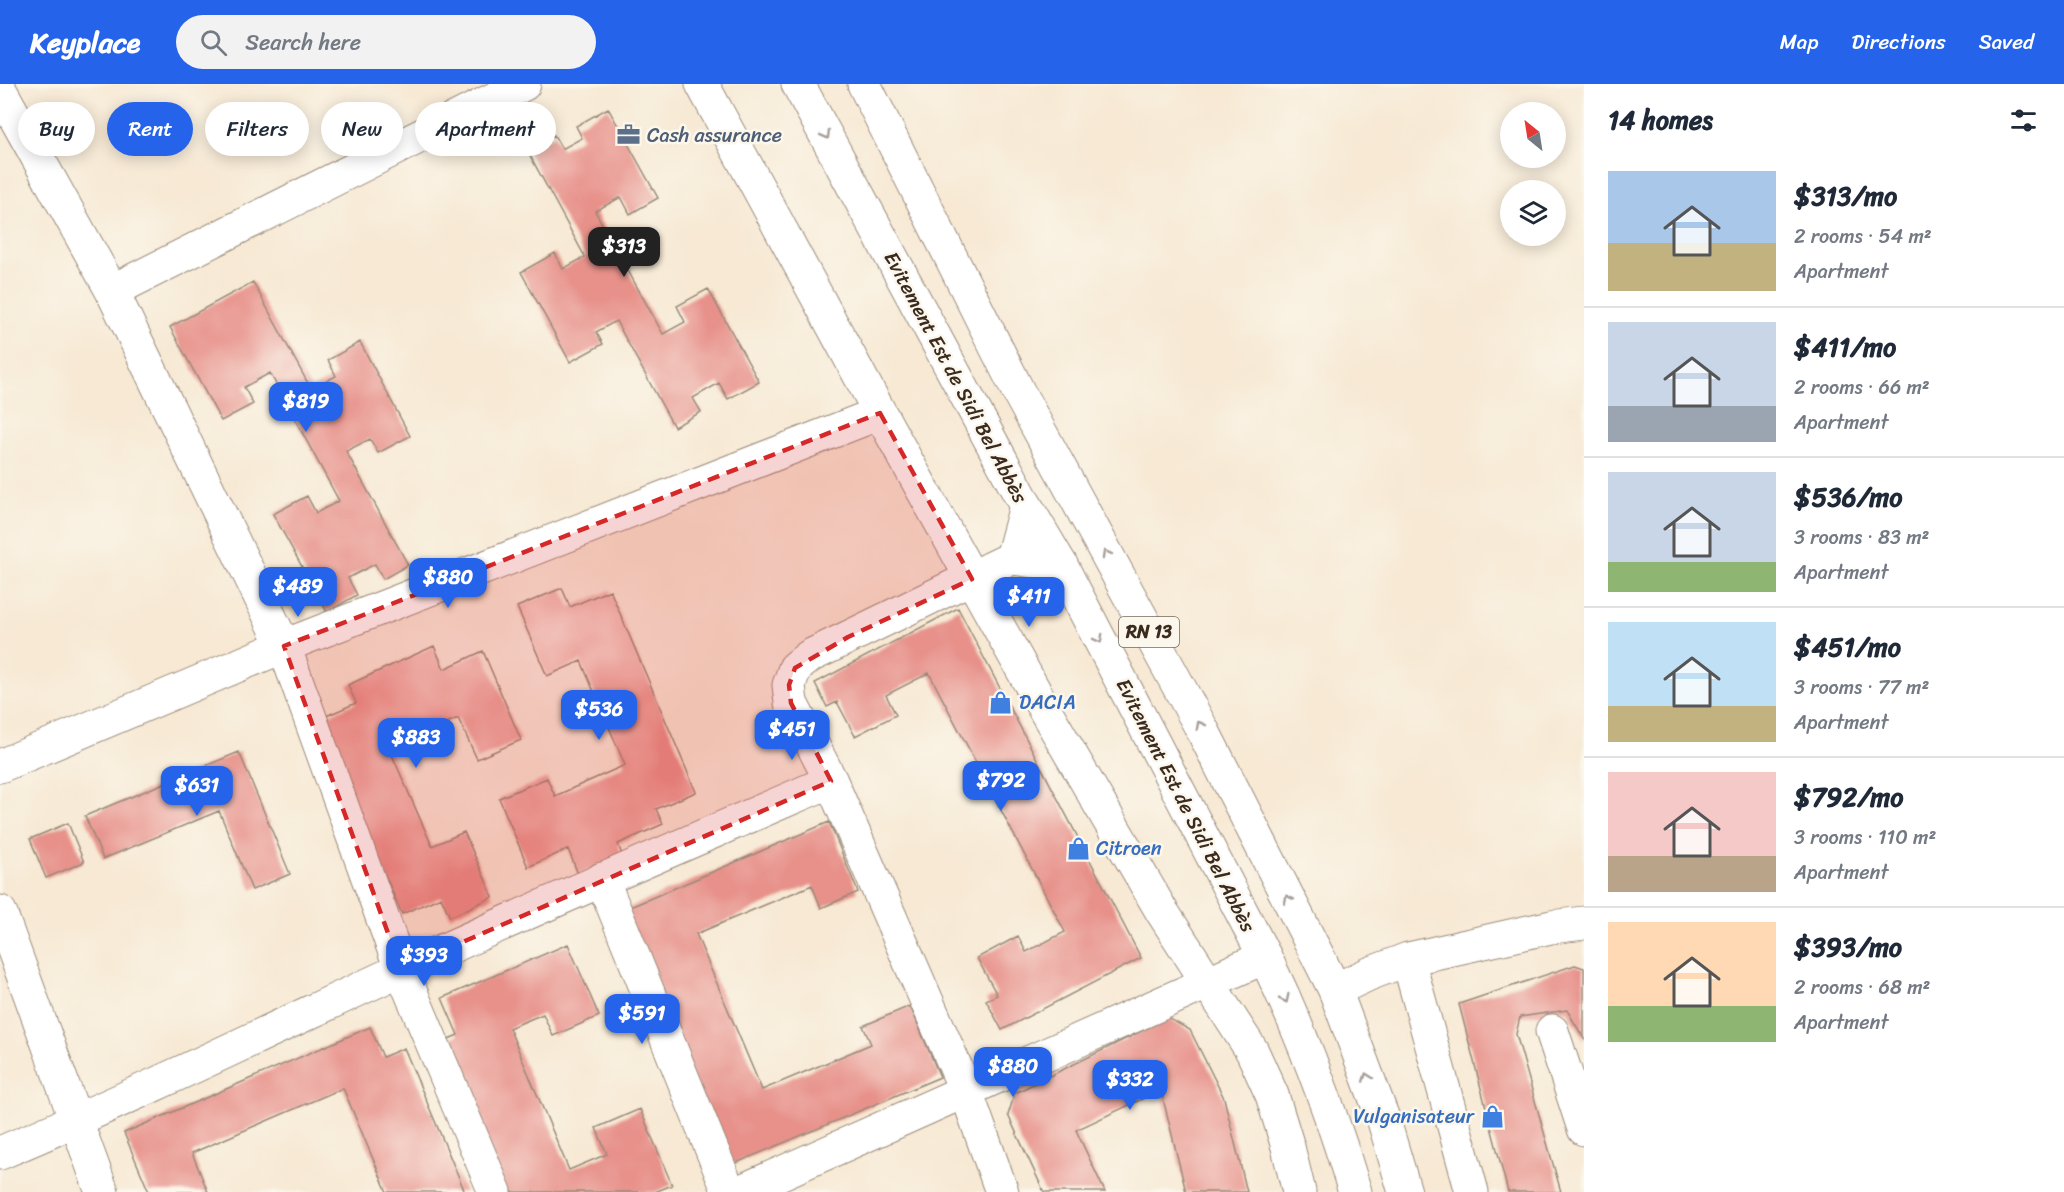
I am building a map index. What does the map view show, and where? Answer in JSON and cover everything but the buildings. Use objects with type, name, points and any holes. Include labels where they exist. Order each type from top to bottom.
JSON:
[{"type":"main road","points":[[112,291],[524,84]]},
{"type":"main road","points":[[702,84],[972,579],[1131,858],[1207,983],[1252,1051],[1272,1095],[1299,1192]]},
{"type":"main road","name":"Evitement Est de Sidi Bel Abbès","points":[[798,84],[1026,506],[1061,565],[1265,957],[1318,1077],[1355,1192]]},
{"type":"main road","name":"RN 13","points":[[864,84],[1019,393],[1203,730],[1335,990],[1384,1122],[1406,1192]]},
{"type":"main road","points":[[0,90],[112,291],[284,646],[401,969],[495,1192]]},
{"type":"main road","points":[[0,766],[284,646],[880,413]]},
{"type":"main road","points":[[1012,558],[1026,506]]},
{"type":"main road","points":[[1002,1192],[966,1091],[831,781],[791,703],[789,685],[795,668],[810,656],[1012,558],[1061,565]]},
{"type":"main road","points":[[0,1153],[602,879],[831,781]]},
{"type":"main road","points":[[602,879],[729,1192]]},
{"type":"main road","points":[[0,912],[102,1192]]},
{"type":"main road","points":[[1335,990],[1408,959],[1584,922]]},
{"type":"main road","points":[[739,1192],[1265,957]]},
{"type":"main road","points":[[1408,959],[1472,1192]]},
{"type":"main road","points":[[1552,1031],[1584,1129]]},
{"type":"highlighted area","points":[[880,413],[972,579],[848,637],[795,668],[789,685],[791,703],[831,781],[401,969],[284,646]]},
{"type":"place","name":"Cash assurance","points":[[629,135]]},
{"type":"place","name":"DACIA","points":[[1001,702]]},
{"type":"place","name":"Citroen","points":[[1078,848]]},
{"type":"place","name":"Vulganisateur","points":[[1492,1116]]}]
